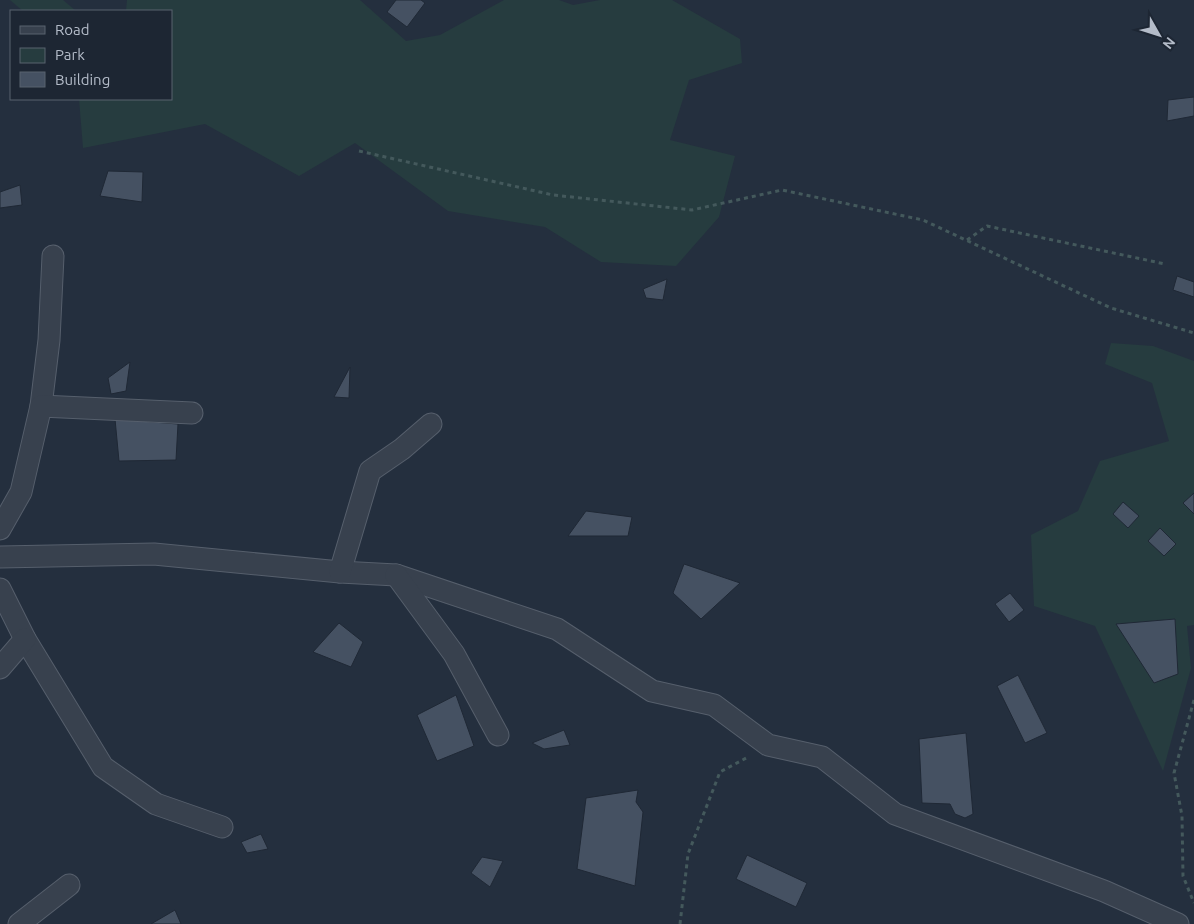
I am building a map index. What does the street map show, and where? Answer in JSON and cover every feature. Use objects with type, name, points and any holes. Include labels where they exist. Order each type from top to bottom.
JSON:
[{"type":"street","points":[[0,529],[21,492],[40,406],[49,340],[53,256]]},
{"type":"street","points":[[40,406],[192,413]]},
{"type":"street","points":[[340,572],[370,471],[402,449],[431,424]]},
{"type":"street","points":[[0,557],[154,554],[396,576],[557,629],[652,691],[714,705],[768,746],[822,757],[895,814],[1104,891],[1178,924]]},
{"type":"street","points":[[396,576],[454,654],[498,735]]},
{"type":"street","points":[[0,589],[25,639],[103,767],[156,804],[222,827]]},
{"type":"street","points":[[0,668],[25,639]]},
{"type":"street","points":[[19,924],[69,885]]},
{"type":"path","points":[[359,151],[553,195],[692,210],[782,190],[923,220],[1111,308],[1194,333]]},
{"type":"path","points":[[966,240],[986,226],[1165,264]]},
{"type":"path","points":[[1194,700],[1174,773],[1182,816],[1183,876],[1194,903]]},
{"type":"path","points":[[680,924],[688,854],[720,772],[768,746]]},
{"type":"green space","points":[[10,0],[63,0],[75,10],[22,10]]},
{"type":"green space","points":[[127,0],[360,0],[406,41],[440,35],[504,0],[559,0],[573,5],[600,0],[672,0],[740,39],[742,63],[689,80],[670,140],[735,156],[719,217],[676,266],[601,262],[545,227],[448,211],[355,143],[299,176],[205,124],[83,148],[79,100],[172,100],[172,10],[126,10]]},
{"type":"green space","points":[[1111,343],[1153,346],[1194,361],[1194,625],[1187,626],[1191,668],[1163,771],[1095,626],[1034,606],[1031,535],[1078,511],[1100,461],[1169,441],[1152,383],[1105,364]]},
{"type":"building","points":[[396,0],[421,0],[425,3],[407,27],[387,12]]},
{"type":"building","points":[[1194,97],[1194,116],[1167,121],[1168,100]]},
{"type":"building","points":[[108,171],[143,172],[142,202],[100,196]]},
{"type":"building","points":[[20,185],[22,205],[0,208],[0,192]]},
{"type":"building","points":[[1177,276],[1194,282],[1194,297],[1173,290]]},
{"type":"building","points":[[667,279],[663,300],[646,298],[643,289]]},
{"type":"building","points":[[130,362],[126,391],[111,394],[108,378]]},
{"type":"building","points":[[350,367],[349,398],[334,397]]},
{"type":"building","points":[[115,419],[178,424],[176,460],[119,461]]},
{"type":"building","points":[[1194,493],[1194,514],[1183,503]]},
{"type":"building","points":[[1123,502],[1139,516],[1128,528],[1113,514]]},
{"type":"building","points":[[586,511],[632,517],[628,536],[568,536]]},
{"type":"building","points":[[1160,528],[1176,544],[1164,556],[1148,541]]},
{"type":"building","points":[[684,564],[740,583],[701,619],[673,593]]},
{"type":"building","points":[[1010,593],[1024,610],[1009,622],[995,604]]},
{"type":"building","points":[[1175,619],[1178,674],[1154,683],[1116,624]]},
{"type":"building","points":[[339,623],[363,642],[351,667],[313,652]]},
{"type":"building","points":[[1018,675],[1047,733],[1025,743],[997,686]]},
{"type":"building","points":[[456,695],[474,746],[437,761],[417,715]]},
{"type":"building","points":[[564,730],[570,745],[544,749],[532,743]]},
{"type":"building","points":[[966,733],[973,814],[965,818],[955,814],[950,804],[922,803],[919,739]]},
{"type":"building","points":[[638,790],[636,802],[643,812],[635,886],[577,869],[586,798]]},
{"type":"building","points":[[261,834],[268,849],[247,853],[241,842]]},
{"type":"building","points":[[747,855],[807,883],[796,907],[736,879]]},
{"type":"building","points":[[482,857],[503,861],[490,887],[471,873]]},
{"type":"building","points":[[175,910],[181,924],[151,924]]}]
